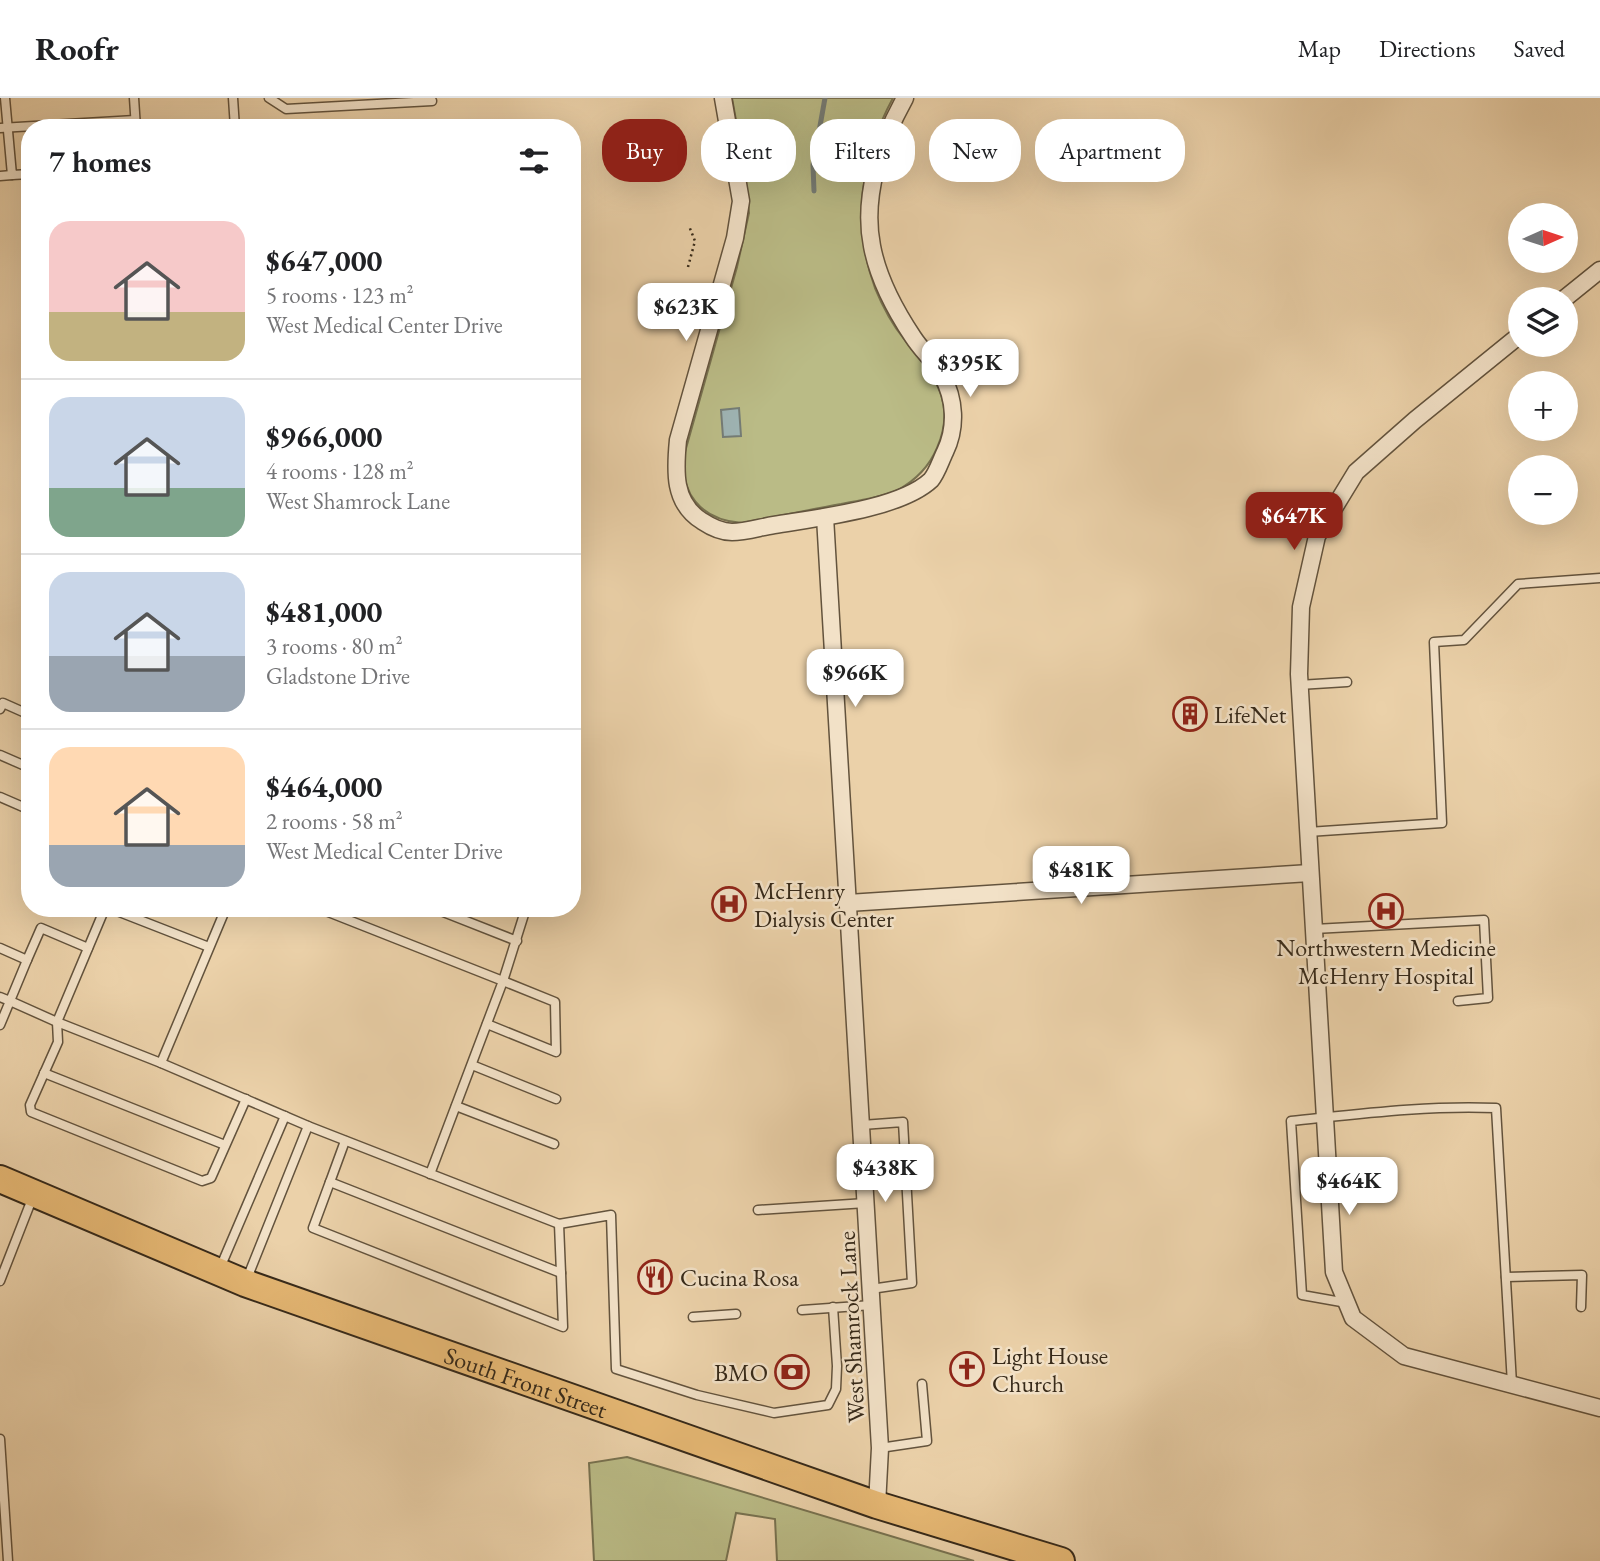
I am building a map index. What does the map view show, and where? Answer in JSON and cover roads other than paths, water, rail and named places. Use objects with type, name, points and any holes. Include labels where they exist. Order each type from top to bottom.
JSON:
[{"type":"main road","name":"South Front Street","points":[[0,1179],[245,1283],[877,1505],[1061,1561]]},
{"type":"street","points":[[723,98],[741,201],[735,238],[678,440],[676,464],[678,487],[685,506],[713,528],[732,532],[825,517],[906,496],[932,479],[951,439],[954,408],[942,375],[913,337],[882,281],[872,245],[869,207],[879,157],[890,124],[905,98]]},
{"type":"street","points":[[1578,288],[1600,270]]},
{"type":"street","points":[[1508,345],[1356,472],[1317,536],[1301,607],[1299,685],[1334,1272],[1353,1318],[1404,1356],[1600,1408]]},
{"type":"street","name":"West Shamrock Lane","points":[[825,517],[880,1448],[877,1505]]},
{"type":"street","points":[[848,904],[1310,873]]},
{"type":"lane","points":[[5,98],[4,128],[12,175]]},
{"type":"lane","points":[[134,98],[136,119]]},
{"type":"lane","points":[[233,98],[234,119]]},
{"type":"lane","points":[[269,98],[286,109],[432,101]]},
{"type":"lane","points":[[0,176],[21,174]]},
{"type":"lane","points":[[1308,832],[1442,823],[1434,642],[1464,640],[1518,584],[1600,578]]},
{"type":"lane","points":[[1299,685],[1347,682]]},
{"type":"lane","points":[[0,709],[3,703],[21,711]]},
{"type":"lane","points":[[0,755],[21,764]]},
{"type":"lane","points":[[0,797],[21,806]]},
{"type":"lane","points":[[103,917],[57,1022],[58,1042],[30,1105],[31,1112],[202,1181],[211,1178],[246,1100]]},
{"type":"lane","points":[[131,917],[209,947]]},
{"type":"lane","points":[[160,1063],[222,917]]},
{"type":"lane","points":[[341,917],[555,1002],[556,1052],[487,1024]]},
{"type":"lane","points":[[456,917],[517,941]]},
{"type":"lane","points":[[430,1174],[503,981],[524,917]]},
{"type":"lane","points":[[1314,929],[1484,920],[1488,998],[1458,1000]]},
{"type":"lane","points":[[0,1025],[41,928],[88,948]]},
{"type":"lane","points":[[0,948],[27,960]]},
{"type":"lane","points":[[0,997],[308,1126],[559,1224],[611,1215],[616,1368],[697,1395],[774,1413],[828,1405],[836,1389],[833,1307]]},
{"type":"lane","points":[[472,1065],[556,1099]]},
{"type":"lane","points":[[44,1073],[225,1145]]},
{"type":"lane","points":[[456,1106],[554,1144]]},
{"type":"lane","points":[[1347,1303],[1302,1295],[1291,1121],[1467,1107],[1496,1108],[1512,1384]]},
{"type":"lane","points":[[219,1272],[285,1116]]},
{"type":"lane","points":[[802,1310],[833,1307],[912,1283],[903,1122],[862,1125]]},
{"type":"lane","points":[[245,1283],[308,1126]]},
{"type":"lane","points":[[345,1141],[313,1228],[563,1327],[559,1224]]},
{"type":"lane","points":[[330,1182],[561,1273]]},
{"type":"lane","points":[[0,1281],[34,1194]]},
{"type":"lane","points":[[758,1210],[866,1203]]},
{"type":"lane","points":[[1506,1277],[1582,1275],[1581,1307]]},
{"type":"lane","points":[[693,1317],[736,1314]]},
{"type":"lane","points":[[880,1448],[927,1441],[922,1384]]},
{"type":"lane","points":[[0,1439],[8,1561]]},
{"type":"waterway","points":[[814,191],[813,165],[825,98]]},
{"type":"place","name":"LifeNet","points":[[1190,714]]},
{"type":"place","name":"McHenry Dialysis Center","points":[[729,904]]},
{"type":"place","name":"Northwestern Medicine McHenry Hospital","points":[[1386,911]]},
{"type":"place","name":"Cucina Rosa","points":[[655,1277]]},
{"type":"place","name":"Light House Church","points":[[967,1369]]},
{"type":"place","name":"BMO","points":[[792,1372]]}]
